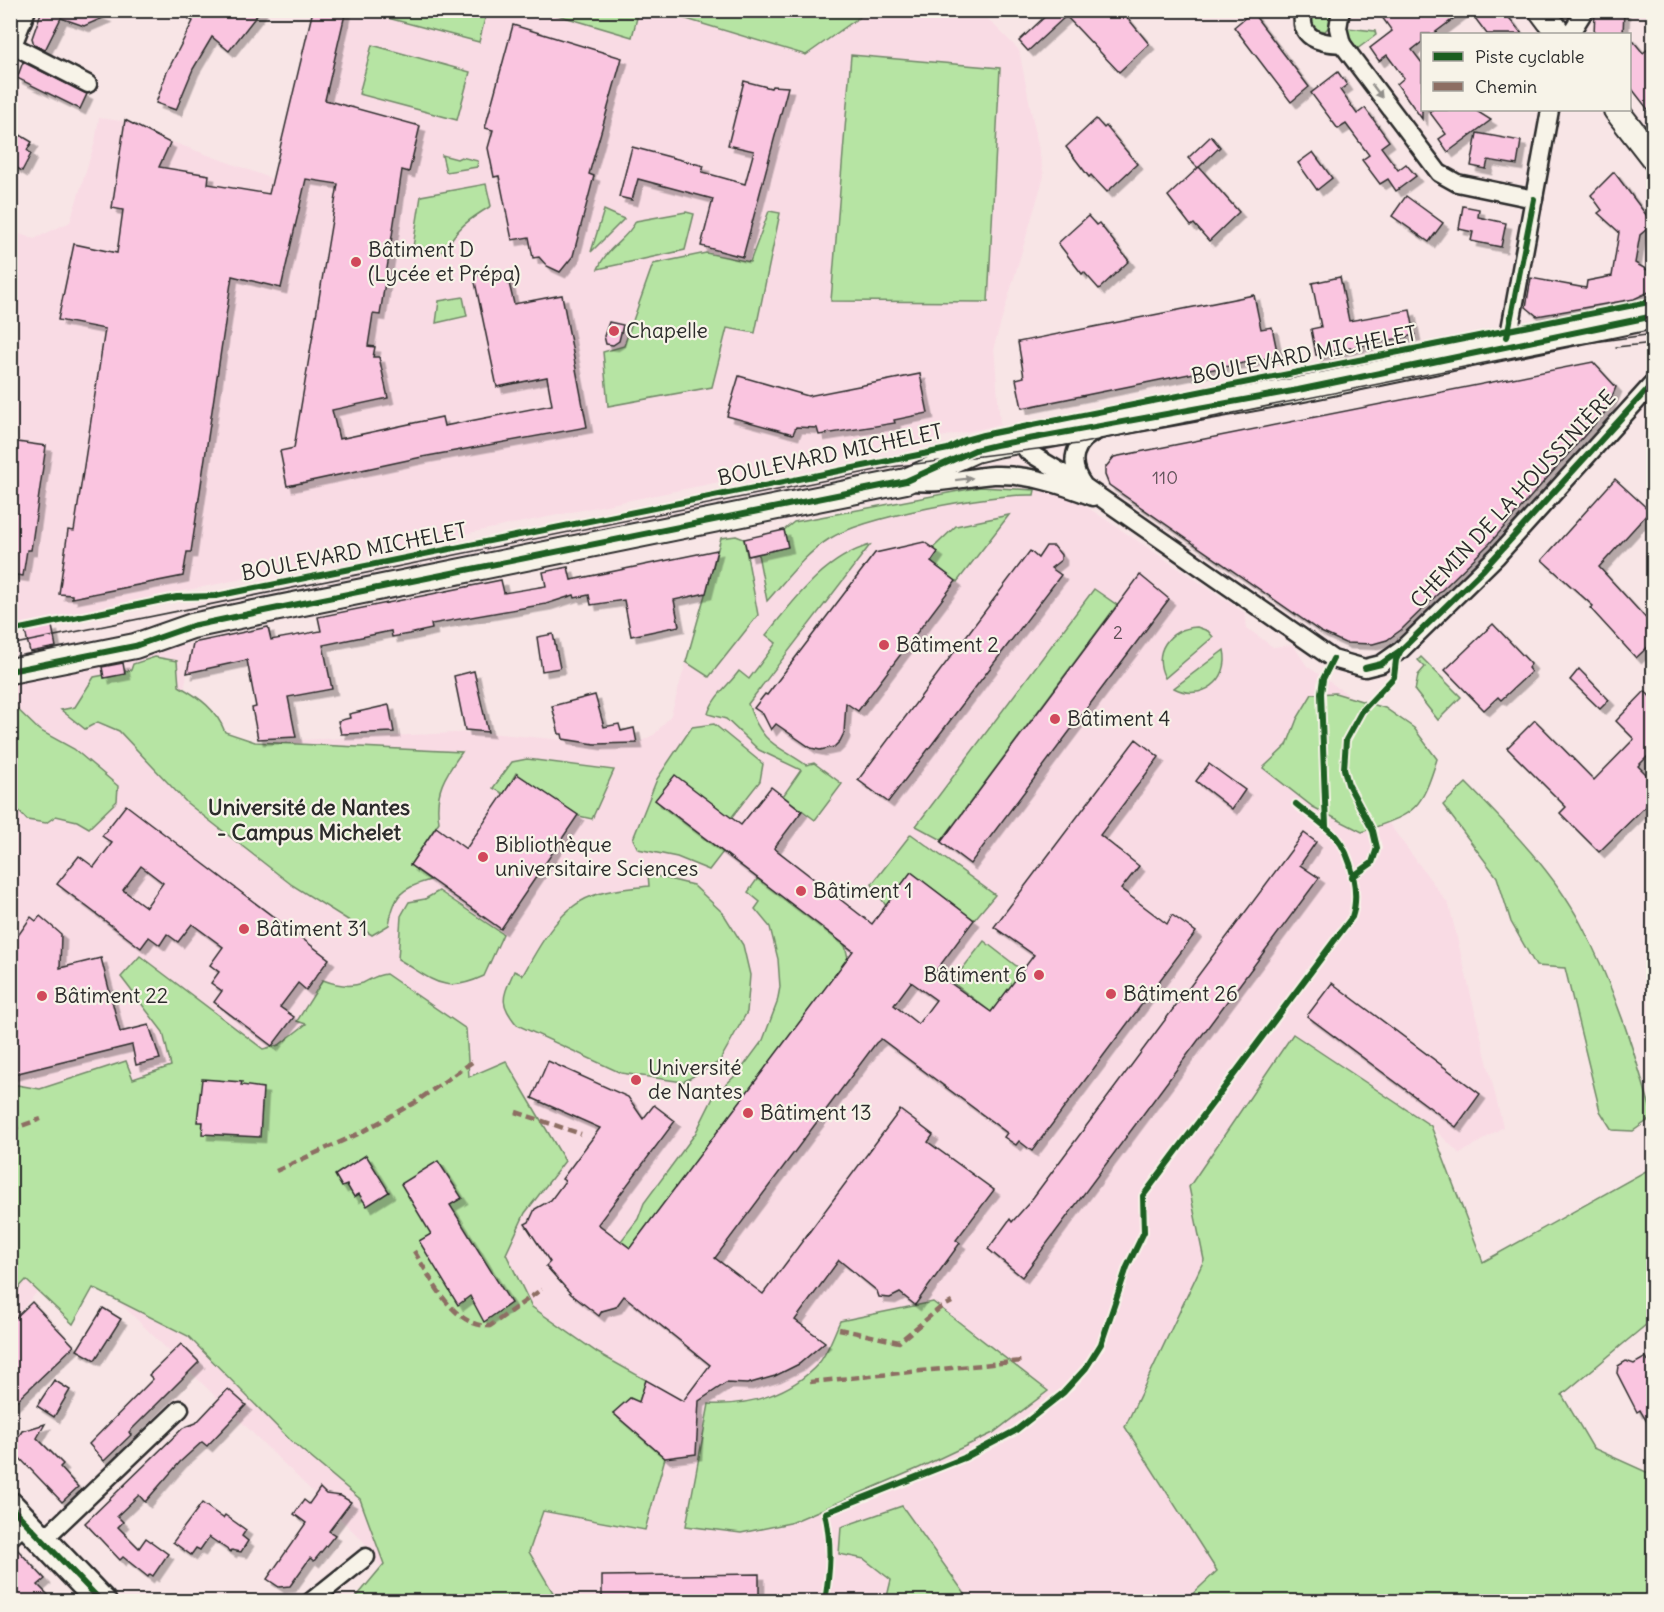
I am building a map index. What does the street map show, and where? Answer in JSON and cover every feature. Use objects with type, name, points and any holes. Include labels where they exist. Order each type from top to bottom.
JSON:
[{"type":"main road","points":[[23,1527],[102,1602]]},
{"type":"street","points":[[27,10],[12,45],[88,84]]},
{"type":"street","points":[[1304,10],[1304,26],[1309,37],[1322,43],[1342,44]]},
{"type":"street","points":[[1341,10],[1338,28],[1342,44],[1439,173],[1457,183],[1534,199]]},
{"type":"street","points":[[1541,10],[1558,33]]},
{"type":"street","points":[[1571,33],[1585,10]]},
{"type":"street","points":[[1507,346],[1550,111]]},
{"type":"street","points":[[1617,111],[1653,159]]},
{"type":"street","name":"BOULEVARD MICHELET","points":[[10,671],[135,646],[192,626],[906,481],[975,450],[1019,440],[1112,425],[1653,316]]},
{"type":"street","name":"CHEMIN DE LA HOUSSINIÈRE","points":[[1019,440],[1028,452],[1084,486],[1102,501],[1333,659],[1365,668],[1381,664],[1401,650],[1484,569],[1653,382]]},
{"type":"street","points":[[1084,486],[1073,464],[1076,449],[1089,434],[1112,425]]},
{"type":"street","name":"CHEMIN DE LA HOUSSINIÈRE","points":[[906,481],[932,485],[994,476],[1023,477],[1071,488],[1102,501]]},
{"type":"street","points":[[23,1527],[180,1409]]},
{"type":"street","points":[[310,1602],[366,1557]]},
{"type":"shaded area","points":[[312,11],[980,11],[1019,50],[1044,176],[994,346],[1000,425],[11,626],[11,231],[34,239],[70,222],[95,142],[99,118],[129,122],[167,140],[273,179]]},
{"type":"shaded area","name":"Université de Nantes","points":[[991,486],[1027,488],[1063,496],[1084,505],[1245,613],[1247,628],[1273,647],[1293,645],[1307,666],[1354,699],[1403,743],[1384,817],[1449,905],[1503,1127],[1460,1154],[1431,1126],[1189,1187],[1204,1260],[1125,1427],[1218,1571],[1185,1601],[1086,1602],[1083,1599],[1079,1602],[970,1601],[902,1506],[864,1559],[891,1581],[886,1601],[404,1601],[363,1541],[70,1254],[11,1322],[11,680],[193,643],[179,716],[255,742],[477,732],[632,746],[655,734],[671,715],[721,538],[736,536],[744,539],[784,530],[794,522]]},
{"type":"green space","points":[[381,10],[487,11],[479,42],[380,16]]},
{"type":"green space","points":[[628,10],[638,14],[632,37],[544,11]]},
{"type":"green space","points":[[685,10],[868,11],[806,55],[683,18]]},
{"type":"green space","points":[[1312,11],[1330,11],[1330,26],[1325,31],[1314,29]]},
{"type":"green space","points":[[1347,28],[1375,31],[1376,35],[1353,52]]},
{"type":"green space","points":[[372,45],[470,72],[457,120],[359,94]]},
{"type":"green space","points":[[851,55],[1000,68],[988,302],[831,301]]},
{"type":"green space","points":[[442,155],[478,161],[477,167],[446,172]]},
{"type":"green space","points":[[486,184],[491,206],[458,231],[445,252],[413,247],[421,196]]},
{"type":"green space","points":[[604,210],[624,219],[591,252]]},
{"type":"green space","points":[[769,211],[780,213],[755,333],[727,328],[712,387],[608,406],[603,352],[624,346],[653,264],[706,253],[750,262]]},
{"type":"green space","points":[[686,212],[694,214],[685,250],[598,269],[606,255],[627,234],[636,221]]},
{"type":"green space","points":[[463,297],[467,316],[436,323],[439,301]]},
{"type":"green space","points":[[980,487],[1035,490],[1034,495],[989,498],[929,508],[846,531],[829,539],[812,552],[767,601],[758,554],[787,547],[784,530],[794,522]]},
{"type":"green space","points":[[1009,515],[957,582],[931,562],[938,552],[933,548],[956,526]]},
{"type":"green space","points":[[736,536],[744,539],[758,615],[709,677],[686,662],[721,538]]},
{"type":"green space","points":[[870,545],[748,704],[759,728],[771,742],[806,765],[814,763],[842,784],[815,820],[783,796],[801,770],[759,750],[726,719],[708,714],[717,697],[739,671],[749,679],[776,643],[766,635],[812,581],[838,559]]},
{"type":"green space","points":[[1094,589],[1117,605],[942,840],[916,826]]},
{"type":"green space","points":[[1197,627],[1208,631],[1213,637],[1165,678],[1160,659],[1165,644],[1178,632]]},
{"type":"green space","points":[[1224,650],[1223,671],[1212,686],[1194,692],[1184,692],[1174,688]]},
{"type":"green space","points":[[155,657],[177,661],[179,686],[207,705],[225,732],[255,742],[462,752],[442,784],[438,802],[439,822],[410,865],[430,880],[412,886],[400,894],[393,906],[389,925],[372,935],[292,885],[187,803],[119,731],[98,722],[85,729],[61,710],[75,707],[94,677],[131,670],[133,664]]},
{"type":"green space","points":[[1421,657],[1461,697],[1438,720],[1415,691],[1418,675],[1425,667],[1418,660]]},
{"type":"green space","points":[[1335,693],[1385,708],[1414,728],[1437,759],[1425,791],[1413,809],[1393,820],[1362,832],[1313,807],[1263,768],[1287,745],[1297,719],[1312,694]]},
{"type":"green space","points":[[11,703],[39,730],[74,749],[118,786],[117,801],[89,828],[77,821],[56,816],[46,823],[27,820],[11,803]]},
{"type":"green space","points":[[714,724],[763,764],[760,781],[731,818],[655,800],[723,852],[709,870],[677,857],[638,849],[633,839],[657,779],[692,727]]},
{"type":"green space","points":[[527,759],[614,770],[592,819],[579,816],[516,773],[504,794],[493,788],[512,762]]},
{"type":"green space","points":[[1466,783],[1543,867],[1570,904],[1593,947],[1622,1019],[1653,1117],[1633,1131],[1612,1130],[1600,1111],[1565,968],[1536,966],[1511,922],[1497,877],[1443,805]]},
{"type":"green space","points":[[911,834],[995,895],[974,920],[911,872],[886,906],[872,884]]},
{"type":"green space","points":[[648,874],[693,885],[723,913],[743,945],[750,975],[747,1012],[719,1062],[683,1082],[621,1073],[517,1025],[505,1005],[505,993],[514,971],[523,975],[544,938],[562,916],[585,899],[598,894],[649,886]]},
{"type":"green space","points":[[758,878],[845,945],[848,958],[630,1248],[621,1241],[638,1219],[644,1203],[695,1134],[714,1096],[740,1071],[763,1040],[777,1003],[780,987],[778,959],[770,927],[755,909],[760,902],[748,892]]},
{"type":"green space","points":[[439,891],[503,934],[484,976],[470,982],[448,985],[430,979],[398,959],[401,916],[409,902],[425,899]]},
{"type":"green space","points":[[984,941],[1024,972],[991,1012],[952,982]]},
{"type":"green space","points":[[140,956],[263,1049],[279,1045],[306,1024],[297,1021],[323,980],[348,986],[386,974],[466,1029],[469,1077],[506,1061],[565,1161],[525,1213],[506,1254],[532,1307],[598,1353],[646,1380],[639,1402],[613,1413],[665,1458],[645,1530],[543,1511],[529,1552],[558,1601],[353,1601],[384,1564],[360,1499],[290,1440],[188,1336],[93,1288],[73,1324],[26,1280],[11,1296],[11,1084],[40,1089],[126,1061],[133,1079],[171,1066],[163,1032],[121,977]]},
{"type":"green space","points":[[1293,1034],[1431,1126],[1483,1262],[1653,1167],[1653,1195],[1646,1256],[1647,1324],[1562,1395],[1593,1448],[1653,1475],[1653,1601],[1185,1601],[1217,1571],[1125,1427],[1204,1260],[1189,1187]]},
{"type":"green space","points":[[933,1302],[1048,1391],[993,1433],[919,1468],[790,1523],[741,1533],[686,1526],[709,1404],[754,1400],[769,1396],[796,1383],[822,1359],[840,1321]]},
{"type":"green space","points":[[902,1506],[970,1601],[886,1601],[891,1580],[864,1559],[839,1554],[841,1527]]},
{"type":"building","points":[[42,10],[86,10],[105,17],[84,26],[61,18],[45,50],[34,45],[32,38]]},
{"type":"building","points":[[196,10],[261,10],[229,51],[212,37],[193,69],[176,110],[156,103],[166,74],[193,21],[189,19]]},
{"type":"building","points":[[313,10],[346,10],[325,100],[420,126],[409,172],[402,170],[380,315],[373,314],[368,346],[375,347],[373,357],[379,357],[388,398],[332,410],[339,439],[442,417],[444,426],[552,405],[547,377],[497,387],[475,282],[478,273],[508,279],[514,304],[562,295],[587,427],[422,457],[287,486],[280,451],[294,448],[338,184],[306,179],[281,288],[232,276],[191,552],[187,552],[183,576],[72,598],[72,595],[59,594],[68,530],[74,531],[105,329],[58,320],[74,244],[117,253],[123,210],[112,208],[125,120],[170,143],[159,167],[209,175],[208,184],[269,194]]},
{"type":"building","points":[[1052,10],[1121,10],[1149,44],[1119,72],[1066,16],[1028,51],[1019,41]]},
{"type":"building","points":[[1377,10],[1465,10],[1434,33],[1421,33],[1421,43],[1412,50],[1421,62],[1422,119],[1397,84],[1404,78],[1387,55],[1379,61],[1370,48],[1392,31]]},
{"type":"building","points":[[1469,10],[1503,10],[1521,33],[1486,33]]},
{"type":"building","points":[[1595,10],[1624,10],[1623,33],[1594,33]]},
{"type":"building","points":[[1252,12],[1309,87],[1291,102],[1234,27]]},
{"type":"building","points":[[513,25],[622,58],[589,174],[594,176],[573,256],[560,272],[547,266],[539,257],[533,258],[529,237],[512,240],[499,176],[494,177],[488,148],[493,130],[485,128]]},
{"type":"building","points":[[1631,38],[1643,53],[1653,45],[1653,116],[1631,88]]},
{"type":"building","points":[[23,62],[87,94],[80,109],[17,78]]},
{"type":"building","points":[[1338,72],[1347,85],[1340,90],[1357,114],[1365,108],[1389,141],[1381,147],[1398,170],[1406,164],[1416,176],[1396,191],[1388,179],[1380,184],[1362,160],[1369,155],[1346,124],[1338,129],[1311,93]]},
{"type":"building","points":[[744,81],[771,88],[772,86],[788,87],[743,257],[701,246],[713,199],[638,179],[632,200],[619,197],[632,147],[704,166],[702,172],[745,184],[754,151],[728,145]]},
{"type":"building","points":[[1429,111],[1477,111],[1491,120],[1448,152],[1439,139],[1446,134]]},
{"type":"building","points":[[1096,119],[1104,128],[1106,126],[1137,164],[1107,192],[1091,175],[1089,177],[1066,147]]},
{"type":"building","points":[[10,129],[32,142],[27,150],[31,154],[22,171],[10,164]]},
{"type":"building","points":[[1477,133],[1521,141],[1517,165],[1488,160],[1486,169],[1471,166]]},
{"type":"building","points":[[1211,136],[1220,147],[1198,168],[1188,158]]},
{"type":"building","points":[[1313,152],[1332,178],[1317,190],[1298,163]]},
{"type":"building","points":[[1199,167],[1239,212],[1209,241],[1194,224],[1191,226],[1168,196]]},
{"type":"building","points":[[1614,172],[1653,224],[1640,235],[1635,263],[1653,273],[1653,285],[1649,292],[1634,299],[1537,316],[1526,307],[1531,278],[1586,288],[1587,281],[1612,276],[1619,232],[1598,213],[1602,210],[1591,195]]},
{"type":"building","points":[[1406,196],[1443,223],[1429,242],[1392,216]]},
{"type":"building","points":[[1463,206],[1479,209],[1478,217],[1506,223],[1501,247],[1471,241],[1473,232],[1459,229]]},
{"type":"building","points":[[1088,216],[1096,225],[1099,223],[1129,261],[1099,289],[1084,272],[1082,274],[1058,243]]},
{"type":"building","points":[[1340,277],[1349,321],[1410,310],[1415,335],[1316,355],[1311,329],[1321,327],[1312,283]]},
{"type":"building","points":[[1254,295],[1261,329],[1272,327],[1278,356],[1022,408],[1016,379],[1024,377],[1018,342]]},
{"type":"building","name":"Chapelle","points":[[609,322],[623,325],[619,341],[613,345],[606,344],[604,336]]},
{"type":"building","points":[[1593,362],[1616,387],[1606,411],[1490,543],[1401,630],[1387,640],[1373,644],[1345,643],[1321,632],[1109,485],[1105,475],[1105,468],[1114,457]]},
{"type":"building","points":[[920,374],[928,413],[894,420],[895,423],[819,435],[817,428],[796,427],[793,434],[727,416],[739,376],[808,396]]},
{"type":"building","points":[[10,441],[46,446],[31,550],[27,550],[23,576],[10,574]]},
{"type":"building","points":[[1615,479],[1650,511],[1599,567],[1653,626],[1653,642],[1636,658],[1590,608],[1593,606],[1542,560]]},
{"type":"building","points":[[784,530],[788,547],[748,556],[744,539]]},
{"type":"building","name":"Bâtiment 2","points":[[924,542],[938,552],[931,562],[956,581],[858,711],[846,703],[844,733],[840,741],[834,747],[820,750],[811,748],[776,724],[771,730],[763,714],[754,708],[765,694],[767,695],[875,553]]},
{"type":"building","points":[[1046,546],[1054,546],[1061,555],[1061,560],[1051,568],[1061,575],[888,802],[858,780],[1030,551],[1038,558]]},
{"type":"building","points":[[717,550],[706,593],[674,600],[679,626],[631,636],[624,600],[591,605],[589,595],[575,598],[574,595],[546,604],[431,624],[432,629],[409,634],[392,637],[391,631],[323,645],[332,689],[288,697],[296,737],[258,739],[252,708],[256,707],[247,660],[187,673],[193,643],[268,627],[271,640],[321,631],[318,617],[501,580],[504,593],[546,586],[543,572],[568,567],[571,580]]},
{"type":"building","name":"Bâtiment 4","points":[[1140,575],[1169,599],[970,864],[941,842]]},
{"type":"building","points":[[1493,624],[1531,664],[1528,668],[1531,672],[1501,700],[1498,697],[1484,710],[1445,670]]},
{"type":"building","points":[[52,626],[56,647],[30,652],[25,631]]},
{"type":"building","points":[[553,634],[560,668],[542,671],[537,637]]},
{"type":"building","points":[[123,663],[125,674],[104,678],[102,667]]},
{"type":"building","points":[[1579,669],[1609,700],[1600,709],[1570,680]]},
{"type":"building","points":[[474,671],[488,732],[465,730],[454,676]]},
{"type":"building","points":[[1645,691],[1653,700],[1653,751],[1638,766],[1653,781],[1653,799],[1599,852],[1560,813],[1566,807],[1507,748],[1535,720],[1594,780],[1634,739],[1616,721]]},
{"type":"building","points":[[595,695],[604,727],[619,724],[621,731],[634,728],[637,743],[595,744],[563,739],[562,734],[559,734],[552,706]]},
{"type":"building","points":[[389,705],[394,732],[341,734],[338,721],[350,718],[349,714]]},
{"type":"building","points":[[1136,739],[1159,757],[1100,835],[1139,866],[1121,889],[1167,924],[1172,915],[1196,932],[1032,1151],[1019,1141],[1016,1145],[1004,1137],[1007,1133],[881,1039],[876,1043],[715,1258],[763,1294],[900,1110],[933,1135],[928,1142],[994,1190],[956,1240],[960,1243],[915,1305],[900,1293],[890,1298],[879,1297],[877,1291],[839,1260],[795,1320],[825,1342],[799,1364],[775,1376],[747,1384],[726,1383],[699,1401],[696,1454],[665,1458],[613,1413],[630,1398],[639,1402],[646,1380],[683,1401],[710,1365],[624,1296],[616,1307],[602,1311],[599,1316],[571,1294],[546,1266],[550,1262],[525,1224],[529,1222],[535,1209],[551,1200],[565,1181],[562,1179],[600,1128],[532,1098],[548,1061],[628,1097],[643,1119],[654,1105],[675,1121],[598,1224],[630,1248],[853,951],[655,800],[675,775],[741,825],[771,787],[802,811],[774,848],[872,924],[911,872],[974,920],[935,972],[991,1012],[1034,955],[994,927]],"holes":[[[911,982],[936,1000],[918,1024],[894,1005]]]},
{"type":"building","points":[[1209,764],[1245,790],[1232,809],[1196,781]]},
{"type":"building","name":"Bibliothèque universitaire Sciences","points":[[517,774],[578,815],[501,929],[410,865],[436,827],[466,849]]},
{"type":"building","name":"Bâtiment 31","points":[[126,805],[329,959],[306,990],[298,983],[280,1007],[294,1017],[272,1046],[214,1002],[222,991],[211,983],[219,972],[210,965],[223,947],[192,924],[178,942],[167,934],[160,945],[149,937],[141,948],[57,884],[79,856],[94,867],[112,843],[102,836]],"holes":[[[141,866],[163,883],[146,907],[123,890]]]},
{"type":"building","points":[[1304,833],[1316,842],[1300,865],[1319,878],[1022,1277],[988,1249],[1010,1219],[1012,1222],[1029,1203]]},
{"type":"building","name":"Bâtiment 22","points":[[40,916],[61,934],[60,968],[101,958],[120,1032],[149,1025],[160,1059],[136,1065],[132,1045],[10,1075],[10,947],[31,917],[36,921]]},
{"type":"building","points":[[1332,983],[1480,1094],[1456,1127],[1307,1016]]},
{"type":"building","points":[[202,1079],[242,1082],[241,1085],[263,1088],[260,1137],[202,1134],[203,1122],[197,1122]]},
{"type":"building","points":[[366,1155],[389,1192],[367,1206],[359,1194],[354,1197],[347,1185],[342,1187],[335,1175]]},
{"type":"building","points":[[438,1161],[462,1198],[450,1205],[511,1303],[484,1322],[470,1296],[458,1305],[419,1241],[431,1234],[401,1184]]},
{"type":"building","points":[[32,1302],[74,1346],[10,1407],[10,1323]]},
{"type":"building","points":[[103,1308],[121,1319],[95,1360],[77,1350]]},
{"type":"building","points":[[181,1344],[199,1362],[129,1432],[131,1435],[104,1461],[89,1444],[153,1379],[149,1375]]},
{"type":"building","points":[[1646,1357],[1653,1370],[1653,1432],[1640,1410],[1637,1412],[1617,1373],[1618,1366],[1626,1361],[1634,1364]]},
{"type":"building","points":[[54,1380],[70,1390],[54,1417],[37,1406]]},
{"type":"building","points":[[228,1389],[246,1405],[207,1446],[202,1442],[180,1462],[145,1502],[139,1495],[117,1516],[123,1522],[118,1527],[139,1548],[146,1538],[168,1554],[153,1576],[150,1574],[148,1577],[123,1557],[120,1560],[85,1523],[183,1428],[196,1423]]},
{"type":"building","points":[[45,1424],[37,1438],[63,1464],[60,1467],[78,1487],[62,1502],[11,1449],[22,1431]]},
{"type":"building","points":[[320,1488],[326,1494],[341,1496],[351,1502],[329,1531],[335,1535],[314,1561],[310,1558],[290,1586],[279,1587],[267,1579],[306,1523],[294,1514],[304,1500],[309,1504]]},
{"type":"building","points":[[202,1503],[223,1518],[225,1515],[246,1530],[242,1536],[248,1541],[241,1552],[232,1550],[231,1552],[209,1537],[200,1550],[196,1548],[191,1555],[173,1542]]},
{"type":"building","points":[[15,1547],[45,1579],[38,1585],[55,1602],[10,1602],[10,1548]]},
{"type":"building","points":[[759,1574],[759,1602],[602,1602],[602,1576]]},
{"type":"tram line","points":[[10,645],[891,467],[1078,444],[1579,344],[1654,334]]},
{"type":"tram line","points":[[1616,347],[1654,343]]},
{"type":"marked path","points":[[276,1171],[360,1133],[414,1103],[475,1060]]},
{"type":"marked path","points":[[516,1112],[581,1134]]},
{"type":"marked path","points":[[10,1130],[41,1119]]},
{"type":"marked path","points":[[414,1251],[444,1299],[465,1319],[477,1324],[490,1326],[542,1289]]},
{"type":"marked path","points":[[839,1329],[899,1342],[940,1308],[952,1302]]},
{"type":"marked path","points":[[810,1382],[1022,1361]]},
{"type":"cycle path","points":[[1507,337],[1534,199]]},
{"type":"cycle path","points":[[10,631],[177,597],[216,596],[948,449],[965,440],[983,435],[1654,301]]},
{"type":"cycle path","points":[[10,671],[135,646],[192,626],[906,481],[975,450],[996,445],[1298,390],[1654,316]]},
{"type":"cycle path","points":[[1365,668],[1381,664],[1401,650],[1484,569],[1654,382]]},
{"type":"cycle path","points":[[1352,877],[1372,863],[1377,848],[1373,831],[1348,784],[1344,769],[1346,740],[1362,711],[1394,677],[1396,660],[1401,650]]},
{"type":"cycle path","points":[[1326,827],[1321,693],[1323,679],[1333,659]]},
{"type":"cycle path","points":[[825,1602],[830,1557],[825,1513],[964,1458],[1015,1431],[1063,1393],[1086,1368],[1101,1344],[1127,1267],[1144,1232],[1143,1196],[1352,917],[1355,886],[1350,864],[1342,845],[1332,832],[1296,804]]},
{"type":"cycle path","points":[[10,1506],[102,1602]]},
{"type":"place","name":"Bâtiment D (Lycée et Prépa)","points":[[356,262]]},
{"type":"place","name":"Chapelle","points":[[614,331]]},
{"type":"place","name":"Bâtiment 2","points":[[884,645]]},
{"type":"place","name":"Bâtiment 4","points":[[1055,719]]},
{"type":"place","name":"Bibliothèque universitaire Sciences","points":[[483,857]]},
{"type":"place","name":"Bâtiment 1","points":[[801,891]]},
{"type":"place","name":"Bâtiment 31","points":[[244,929]]},
{"type":"place","name":"Bâtiment 6","points":[[1039,975]]},
{"type":"place","name":"Bâtiment 26","points":[[1111,994]]},
{"type":"place","name":"Bâtiment 22","points":[[42,996]]},
{"type":"place","name":"Université de Nantes","points":[[636,1080]]},
{"type":"place","name":"Bâtiment 13","points":[[748,1113]]},
{"type":"district","name":"Université de Nantes - Campus Michelet","points":[[309,820]]}]
